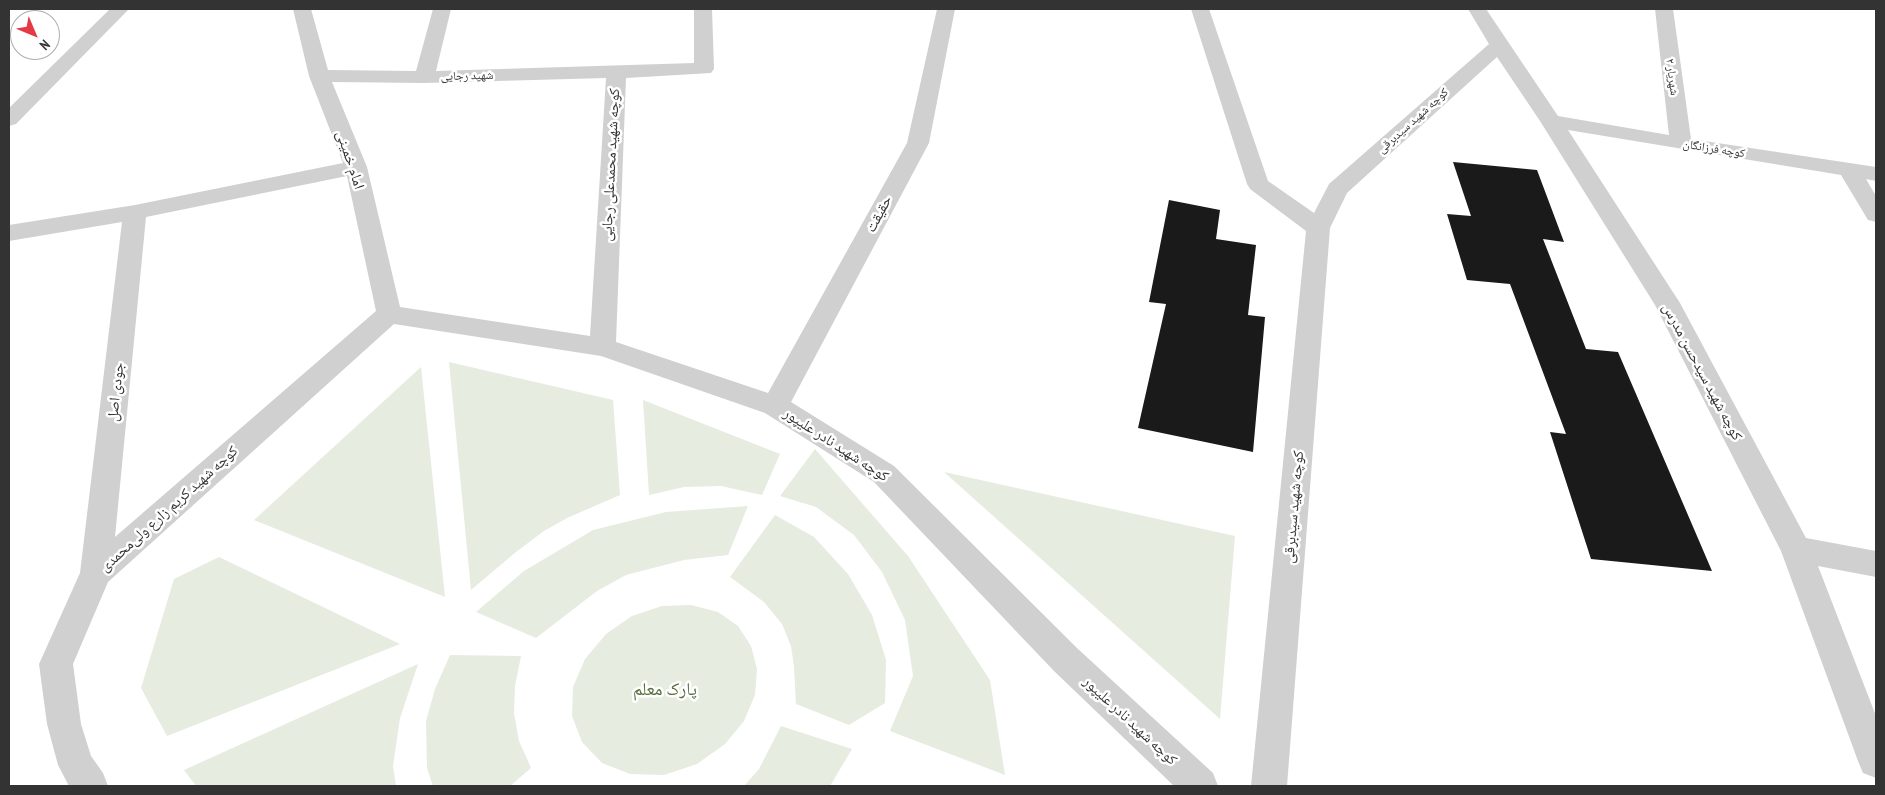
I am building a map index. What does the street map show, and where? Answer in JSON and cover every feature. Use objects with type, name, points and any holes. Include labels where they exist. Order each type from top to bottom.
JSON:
[{"type":"street","points":[[9,120],[120,9]]},
{"type":"street","name":"امام خمینی","points":[[302,9],[319,76],[356,167],[389,314]]},
{"type":"street","points":[[424,77],[442,9]]},
{"type":"street","name":"کوچه شهید محمدعلی رجایی","points":[[603,347],[616,72],[704,69],[703,9]]},
{"type":"street","name":"حقیقت","points":[[776,406],[918,143],[946,9]]},
{"type":"street","points":[[1200,9],[1258,184],[1318,228]]},
{"type":"street","name":"کوچه شهید سیدحسن مدرس","points":[[1477,9],[1499,45],[1552,121],[1667,303],[1796,549],[1876,761]]},
{"type":"street","name":"شهریار ۲","points":[[1664,9],[1681,144]]},
{"type":"street","name":"کوچه شهید سیدبرقی","points":[[1269,786],[1318,228],[1337,188],[1499,45]]},
{"type":"street","name":"شهید رجایی","points":[[319,76],[424,77],[616,72]]},
{"type":"street","name":"کوچه فرزانگان","points":[[1552,121],[1681,144],[1876,174]]},
{"type":"street","points":[[9,233],[135,212],[356,167]]},
{"type":"street","points":[[1849,170],[1876,215]]},
{"type":"street","name":"جودی اصل","points":[[96,573],[135,212]]},
{"type":"street","name":"کوچه شهید نادر علیپور","points":[[389,314],[603,347],[776,406],[884,474],[1066,660],[1200,786]]},
{"type":"street","name":"کوچه شهید کریم زارع‌ ولی‌محمدی","points":[[90,786],[76,765],[64,724],[56,664],[96,573],[389,314]]},
{"type":"street","points":[[1796,549],[1876,564]]},
{"type":"green space","points":[[449,362],[613,400],[620,495],[567,518],[544,531],[471,590]]},
{"type":"green space","points":[[421,367],[445,597],[254,520]]},
{"type":"green space","points":[[643,400],[780,454],[762,495],[721,486],[684,487],[649,495]]},
{"type":"green space","points":[[815,449],[908,556],[990,680],[1005,775],[890,731],[913,676],[905,620],[882,572],[854,535],[816,507],[780,496]]},
{"type":"green space","points":[[944,472],[1235,536],[1220,719]]},
{"type":"green space","points":[[748,506],[728,555],[684,560],[626,575],[597,591],[536,638],[476,612],[524,571],[593,530],[666,512]]},
{"type":"green space","points":[[775,515],[814,537],[848,574],[872,615],[886,660],[885,703],[849,725],[796,704],[791,646],[782,624],[764,602],[730,577]]},
{"type":"green space","points":[[219,557],[400,644],[167,736],[141,688],[174,579]]},
{"type":"green space","name":"پارک معلم","points":[[691,605],[718,612],[738,626],[751,646],[757,669],[755,695],[744,721],[725,744],[697,764],[664,775],[630,774],[602,763],[582,742],[572,716],[573,687],[585,659],[606,634],[632,616],[662,606]]},
{"type":"green space","points":[[450,655],[521,656],[515,686],[514,713],[519,741],[531,768],[510,786],[433,786],[427,768],[426,721],[435,689]]},
{"type":"green space","points":[[418,664],[400,718],[393,766],[396,786],[196,786],[184,770]]},
{"type":"green space","points":[[781,726],[852,749],[830,786],[744,786],[759,769]]},
{"type":"building","points":[[1453,162],[1537,170],[1564,242],[1543,239],[1586,349],[1618,352],[1712,571],[1591,559],[1550,432],[1566,434],[1510,284],[1467,280],[1447,214],[1471,216]]},
{"type":"building","points":[[1169,200],[1220,210],[1216,239],[1256,245],[1248,315],[1265,317],[1253,452],[1138,428],[1166,304],[1149,302]]}]
